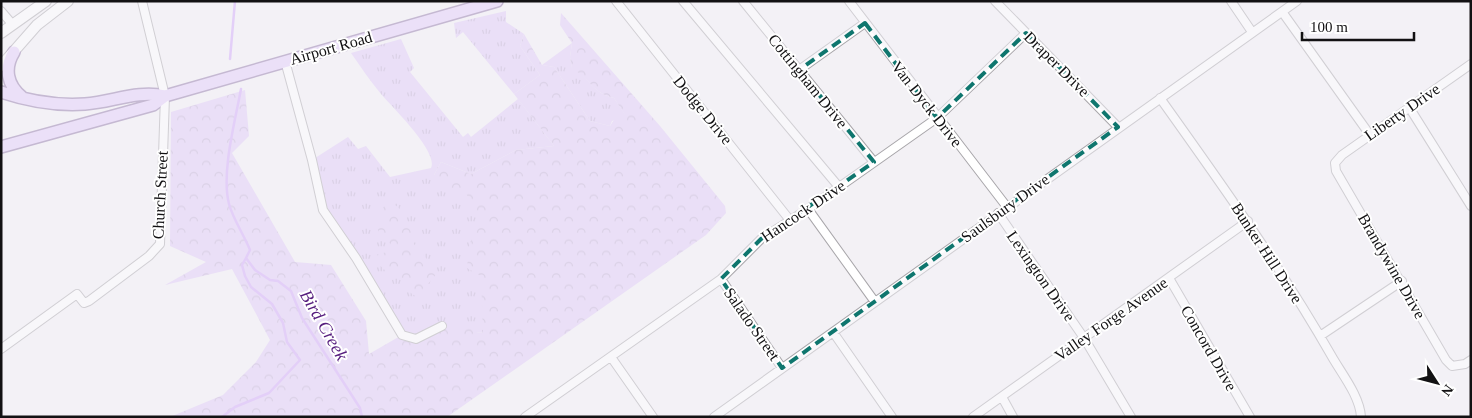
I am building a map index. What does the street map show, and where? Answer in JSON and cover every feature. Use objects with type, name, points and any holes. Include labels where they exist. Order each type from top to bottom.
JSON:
[{"type":"main road","points":[[1,33],[46,1]]},
{"type":"main road","points":[[1,66],[37,25],[68,1]]},
{"type":"main road","name":"Airport Road","points":[[1,147],[153,105],[165,96],[497,1]]},
{"type":"main road","points":[[14,52],[8,68],[9,79],[14,89],[26,99]]},
{"type":"main road","name":"Airport Road","points":[[1,92],[26,99],[52,103],[85,104],[139,94],[150,93],[165,96]]},
{"type":"street","points":[[142,1],[165,96]]},
{"type":"street","name":"Dodge Drive","points":[[616,1],[790,219]]},
{"type":"street","points":[[683,1],[839,187]]},
{"type":"street","name":"Cottingham Drive","points":[[742,1],[874,162]]},
{"type":"street","name":"Van Dyck Drive","points":[[849,1],[1007,207]]},
{"type":"street","name":"Draper Drive","points":[[995,1],[1118,126]]},
{"type":"street","points":[[1231,1],[1252,32]]},
{"type":"street","name":"Saulsbury Drive","points":[[714,417],[1118,126],[1252,32],[1283,13],[1297,1]]},
{"type":"street","points":[[1,11],[13,25]]},
{"type":"street","points":[[1283,13],[1370,135]]},
{"type":"street","points":[[799,70],[865,23]]},
{"type":"street","name":"Hancock Drive","points":[[525,417],[721,279],[761,239],[808,209],[937,118],[1026,33]]},
{"type":"street","points":[[285,61],[312,160],[323,210],[356,258],[402,335],[416,339],[442,326]]},
{"type":"street","name":"Liberty Drive","points":[[1335,163],[1342,155],[1471,64]]},
{"type":"street","name":"Church Street","points":[[1,349],[77,294],[84,303],[89,301],[149,256],[160,244],[165,96]]},
{"type":"street","name":"Bunker Hill Drive","points":[[1160,98],[1248,221],[1320,336],[1356,398],[1361,417]]},
{"type":"street","points":[[1409,107],[1471,206]]},
{"type":"street","name":"Brandywine Drive","points":[[1335,163],[1336,171],[1402,281],[1440,351],[1452,366],[1465,364],[1471,360]]},
{"type":"street","points":[[808,209],[875,302]]},
{"type":"street","name":"Lexington Drive","points":[[998,213],[1084,338],[1131,417]]},
{"type":"street","name":"Valley Forge Avenue","points":[[973,417],[1248,221]]},
{"type":"street","name":"Concord Drive","points":[[1169,278],[1250,417]]},
{"type":"street","name":"Salado Street","points":[[721,279],[782,368]]},
{"type":"street","points":[[1320,336],[1402,281]]},
{"type":"street","points":[[833,332],[892,417]]},
{"type":"street","points":[[610,357],[654,417]]},
{"type":"street","points":[[1002,397],[1013,417]]},
{"type":"street","points":[[536,410],[540,417]]},
{"type":"highlighted area","points":[[865,23],[937,118],[1026,33],[1118,127],[782,368],[721,279],[761,239],[874,162],[799,70]]},
{"type":"green space","points":[[506,11],[506,22],[524,34],[520,46],[540,75],[514,94],[463,32],[456,38],[454,23]]},
{"type":"green space","points":[[561,13],[660,126],[725,206],[726,213],[706,235],[447,417],[170,417],[223,395],[256,362],[270,340],[232,269],[165,285],[206,262],[170,246],[171,112],[245,90],[249,136],[232,153],[295,262],[331,265],[366,321],[369,354],[402,335],[416,339],[442,326],[446,329],[457,324],[472,324],[476,332],[483,333],[481,276],[467,268],[469,247],[478,217],[465,191],[441,187],[434,175],[441,162],[471,174],[516,150],[554,146],[514,94],[540,75],[520,46],[524,34],[542,65],[554,67],[590,121],[610,126],[617,115],[625,115],[614,98],[595,89],[584,77],[572,69],[570,57],[572,43],[560,25]]},
{"type":"green space","points":[[401,39],[414,68],[410,72],[463,137],[468,133],[471,137],[518,99],[554,146],[516,150],[471,174],[441,162],[434,175],[502,174],[484,333],[446,329],[416,339],[402,335],[323,210],[312,160],[348,137],[358,149],[366,146],[390,177],[431,168],[432,161],[422,141],[377,89],[351,53]]},
{"type":"green space","points":[[572,43],[570,57],[572,68],[584,76],[595,89],[614,98],[626,116],[612,121],[610,126],[590,121],[554,67],[542,65]]},
{"type":"green space","points":[[388,201],[398,207],[415,238],[413,243],[438,272],[417,297],[403,288],[402,278],[392,275],[382,267],[375,255],[387,252],[390,243],[381,238],[374,220]]},
{"type":"waterway","name":"Bird Creek","points":[[230,59],[235,1]]},
{"type":"waterway","name":"Bird Creek","points":[[241,89],[230,147],[227,192],[231,210],[250,250],[246,258],[255,270],[270,280],[278,281],[291,291],[302,318],[360,408],[362,417]]},
{"type":"waterway","points":[[222,417],[235,407],[269,393],[300,360],[287,342],[283,323],[272,304],[251,287],[245,276],[242,265],[246,258]]}]
